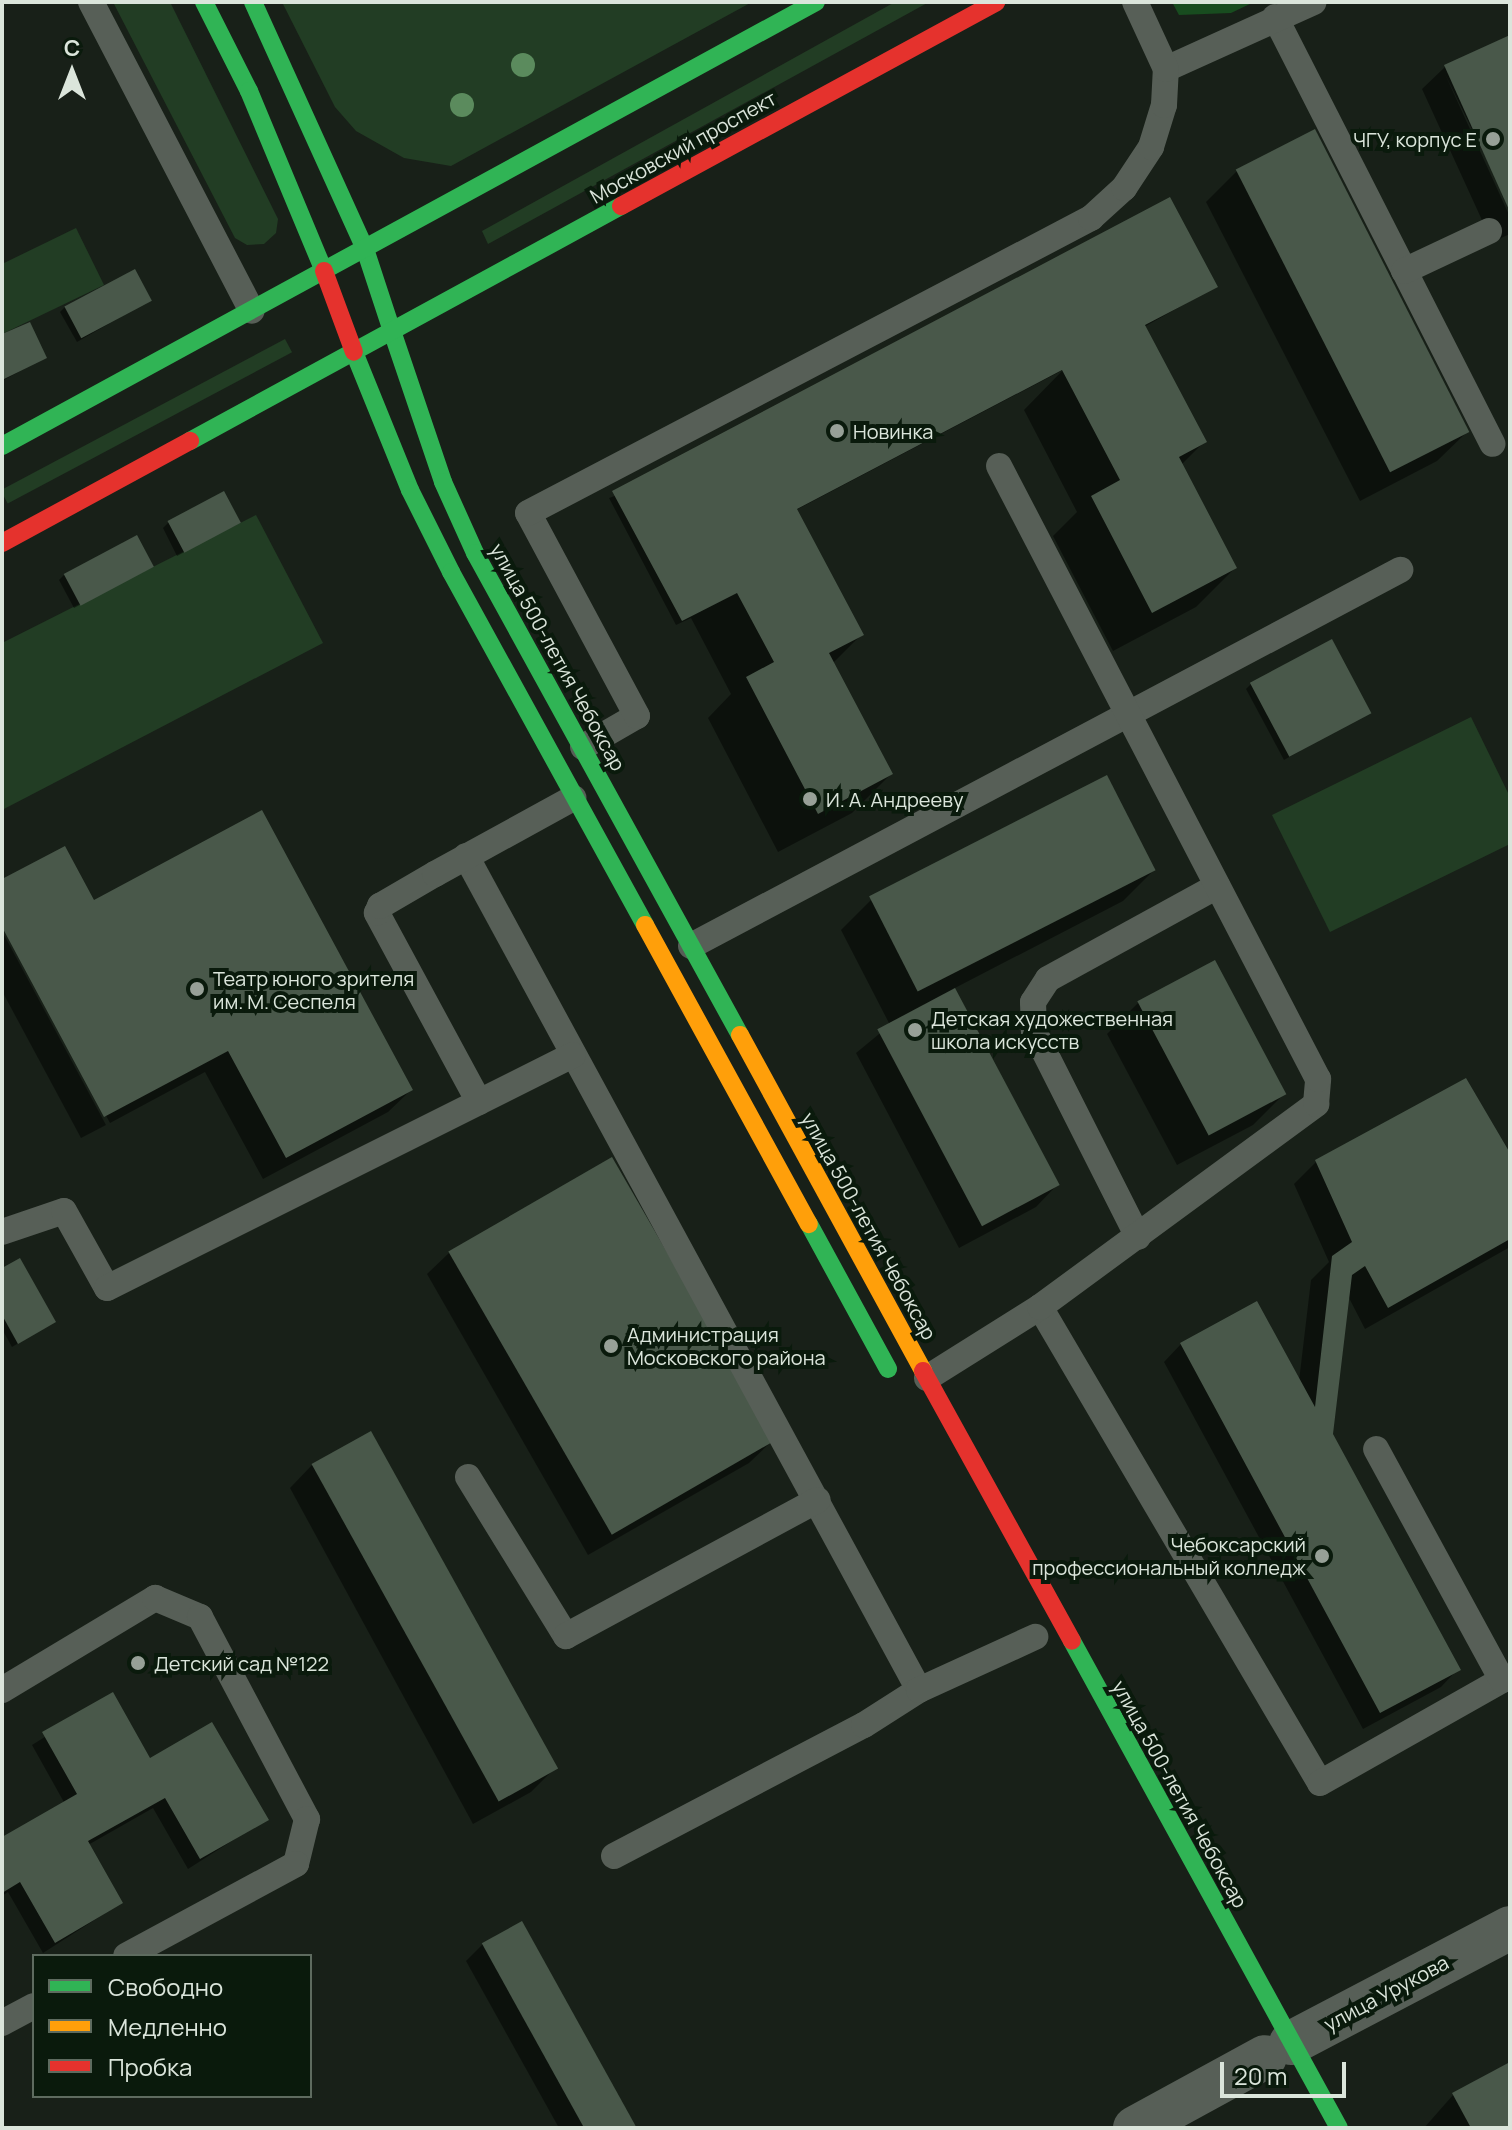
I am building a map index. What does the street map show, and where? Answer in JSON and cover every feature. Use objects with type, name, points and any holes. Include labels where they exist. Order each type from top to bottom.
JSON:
[{"type":"street","points":[[204,2],[249,91],[324,271]]},
{"type":"street","points":[[253,2],[365,249]]},
{"type":"street","points":[[2,446],[816,2]]},
{"type":"street","name":"Московский проспект","points":[[354,352],[996,2]]},
{"type":"street","name":"улица 500-летия Чебоксар","points":[[365,249],[438,469],[475,553],[691,946],[914,1385]]},
{"type":"street","name":"улица 500-летия Чебоксар","points":[[324,271],[410,490],[662,961],[914,1385],[1062,1623],[1273,2056],[1339,2128]]},
{"type":"street","points":[[2,543],[354,352]]},
{"type":"street","points":[[554,762],[583,747]]},
{"type":"street","points":[[573,798],[603,782]]},
{"type":"street","points":[[662,961],[691,946]]},
{"type":"street","points":[[1035,1638],[1062,1623]]},
{"type":"street","name":"улица Урукова","points":[[1135,2128],[1510,1928]]},
{"type":"lane","points":[[91,2],[252,311]]},
{"type":"lane","points":[[583,747],[637,716],[528,513],[1091,218],[1124,188],[1151,147],[1164,105],[1166,69],[1135,2]]},
{"type":"lane","points":[[1166,69],[1275,17],[1314,2]]},
{"type":"lane","points":[[1275,17],[1493,444]]},
{"type":"lane","points":[[1404,271],[1489,231]]},
{"type":"lane","points":[[914,1385],[1040,1307],[1316,1104],[1318,1079],[999,466]]},
{"type":"lane","points":[[691,946],[1400,570]]},
{"type":"lane","points":[[479,1102],[377,913],[380,906],[573,798]]},
{"type":"lane","points":[[466,856],[919,1690]]},
{"type":"lane","points":[[1138,1237],[1034,1031],[1033,1002],[1048,979],[1217,886]]},
{"type":"lane","points":[[2,1232],[64,1211],[107,1288],[573,1055]]},
{"type":"lane","points":[[1040,1307],[1320,1783],[1502,1680],[1376,1449]]},
{"type":"lane","points":[[468,1477],[566,1636],[818,1500]]},
{"type":"lane","points":[[2,1690],[155,1598],[200,1617],[307,1819],[296,1864],[130,1954]]},
{"type":"lane","points":[[614,1856],[864,1725],[919,1690],[1035,1638]]},
{"type":"lane","points":[[2,2023],[32,2007]]},
{"type":"green space","points":[[113,2],[170,2],[278,219],[276,233],[264,244],[247,245],[235,238]]},
{"type":"green space","points":[[282,2],[752,2],[451,166],[404,158],[356,131],[335,107]]},
{"type":"green space","points":[[895,2],[929,2],[488,244],[482,231]]},
{"type":"green space","points":[[1172,2],[1254,2],[1231,13],[1179,15]]},
{"type":"green space","points":[[76,228],[104,285],[2,334],[2,264]]},
{"type":"green space","points":[[285,339],[292,352],[8,503],[2,489]]},
{"type":"green space","points":[[256,515],[323,643],[2,810],[2,643]]},
{"type":"green space","points":[[1471,717],[1510,797],[1510,844],[1330,932],[1272,815]]},
{"type":"building","name":"ЧГУ, корпус Е","points":[[1510,35],[1510,212],[1444,65]]},
{"type":"building","points":[[1315,129],[1469,432],[1390,472],[1236,169]]},
{"type":"building","points":[[1170,197],[1218,287],[1145,325],[1207,442],[1179,457],[1237,568],[1152,613],[1091,496],[1120,480],[1062,370],[797,509],[864,635],[829,653],[893,774],[818,814],[746,677],[774,662],[737,593],[682,621],[612,491]]},
{"type":"building","points":[[135,269],[152,301],[81,338],[64,307]]},
{"type":"building","points":[[30,322],[47,358],[2,380],[2,334]]},
{"type":"building","points":[[224,491],[241,523],[184,553],[167,521]]},
{"type":"building","points":[[137,535],[154,567],[81,606],[64,574]]},
{"type":"building","points":[[1332,639],[1371,713],[1289,757],[1250,683]]},
{"type":"building","points":[[1107,775],[1156,870],[918,992],[869,896]]},
{"type":"building","name":"Театр юного зрителя им. М. Сеспеля","points":[[262,810],[413,1090],[286,1158],[228,1051],[104,1117],[2,927],[2,879],[65,846],[94,900]]},
{"type":"building","points":[[1215,960],[1286,1094],[1209,1136],[1137,1001]]},
{"type":"building","points":[[955,988],[1060,1185],[982,1226],[877,1029]]},
{"type":"building","points":[[1466,1078],[1510,1153],[1510,1239],[1388,1308],[1365,1266],[1352,1275],[1333,1434],[1461,1670],[1380,1713],[1180,1343],[1257,1301],[1315,1407],[1332,1256],[1352,1242],[1315,1160]]},
{"type":"building","name":"Администрация Московского района","points":[[612,1157],[776,1440],[612,1535],[448,1252]]},
{"type":"building","points":[[20,1258],[56,1322],[18,1344],[2,1315],[2,1268]]},
{"type":"building","points":[[371,1431],[558,1769],[499,1802],[312,1464]]},
{"type":"building","points":[[113,1692],[150,1758],[212,1722],[269,1820],[200,1859],[165,1798],[88,1841],[123,1903],[55,1943],[20,1882],[2,1893],[2,1837],[77,1794],[42,1732]]},
{"type":"building","points":[[522,1921],[637,2128],[584,2128],[482,1943]]},
{"type":"building","points":[[1510,2062],[1510,2128],[1471,2128],[1452,2093]]},
{"type":"traffic: fast","points":[[204,2],[249,91],[324,271]]},
{"type":"traffic: fast","points":[[253,2],[365,249]]},
{"type":"traffic: fast","points":[[2,446],[816,2]]},
{"type":"traffic: fast","points":[[190,441],[621,206]]},
{"type":"traffic: fast","points":[[365,249],[392,331]]},
{"type":"traffic: fast","points":[[392,331],[443,482],[475,553],[740,1035]]},
{"type":"traffic: fast","points":[[354,352],[410,490],[451,572],[645,925]]},
{"type":"traffic: fast","points":[[809,1224],[888,1369]]},
{"type":"traffic: fast","points":[[1072,1641],[1339,2128]]},
{"type":"traffic: slow","points":[[645,925],[809,1224]]},
{"type":"traffic: slow","points":[[740,1035],[923,1371]]},
{"type":"traffic: jam","points":[[621,206],[996,2]]},
{"type":"traffic: jam","points":[[324,271],[354,352]]},
{"type":"traffic: jam","points":[[2,543],[190,441]]},
{"type":"traffic: jam","points":[[923,1371],[1072,1641]]},
{"type":"place","name":"ЧГУ, корпус Е","points":[[1493,139]]},
{"type":"place","name":"Новинка","points":[[837,431]]},
{"type":"place","name":"И. А. Андрееву","points":[[810,799]]},
{"type":"place","name":"Театр юного зрителя им. М. Сеспеля","points":[[197,989]]},
{"type":"place","name":"Детская художественная школа искусств","points":[[915,1030]]},
{"type":"place","name":"Администрация Московского района","points":[[611,1346]]},
{"type":"place","name":"Чебоксарский профессиональный колледж","points":[[1322,1556]]},
{"type":"place","name":"Детский сад №122","points":[[138,1663]]}]
